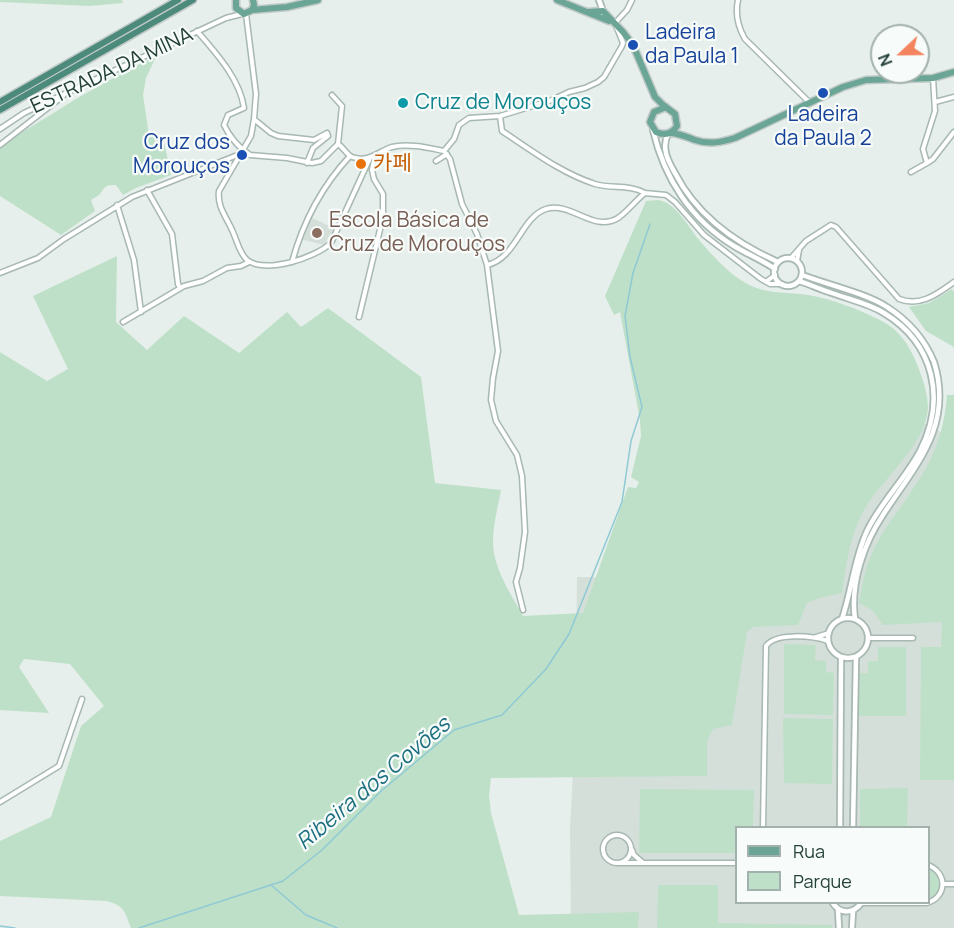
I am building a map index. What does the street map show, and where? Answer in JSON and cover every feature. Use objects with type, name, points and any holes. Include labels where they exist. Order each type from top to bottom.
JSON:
[{"type":"highway","points":[[0,102],[178,0]]},
{"type":"highway","points":[[0,110],[193,0]]},
{"type":"main road","points":[[228,0],[247,13]]},
{"type":"main road","points":[[247,13],[318,0]]},
{"type":"main road","points":[[557,0],[615,23]]},
{"type":"main road","points":[[247,13],[254,1],[266,8]]},
{"type":"main road","points":[[589,12],[603,11],[633,45],[655,97],[675,114],[685,134]]},
{"type":"main road","points":[[655,97],[651,118],[653,130],[660,134],[685,134],[698,141],[718,143],[735,138],[843,87],[866,80],[933,78],[954,72]]},
{"type":"main road","points":[[654,111],[666,107]]},
{"type":"main road","points":[[670,133],[678,121]]},
{"type":"street","points":[[436,161],[454,139],[459,125],[469,118],[500,116],[552,100],[598,82],[604,77],[622,46],[623,43],[615,23],[627,10],[632,0]]},
{"type":"street","points":[[738,0],[736,15],[739,29],[745,39],[809,103]]},
{"type":"street","points":[[589,12],[599,1],[603,11],[597,16]]},
{"type":"street","name":"ESTRADA DA MINA","points":[[225,18],[236,5]]},
{"type":"street","name":"ESTRADA DA MINA","points":[[0,129],[24,113],[197,31],[225,18],[247,13]]},
{"type":"street","points":[[247,13],[256,94],[254,120],[251,136],[219,191],[218,200],[242,255],[249,262]]},
{"type":"street","points":[[197,31],[230,72],[242,99],[244,108],[228,115],[224,124],[241,152],[307,163],[321,161],[338,144],[342,106],[332,95]]},
{"type":"street","points":[[927,163],[923,149],[933,121],[935,102],[933,78]]},
{"type":"street","points":[[0,146],[66,94]]},
{"type":"street","points":[[935,102],[954,97]]},
{"type":"street","points":[[500,116],[502,131],[560,168],[596,184],[635,188],[645,193],[666,195],[704,235],[766,282],[792,285],[799,281],[802,275],[801,267],[797,261],[790,258]]},
{"type":"street","points":[[254,120],[278,136],[314,140],[327,133],[328,136],[313,148],[307,163]]},
{"type":"street","points":[[653,130],[665,167],[687,204],[716,234],[775,272],[782,284]]},
{"type":"street","points":[[911,172],[933,159],[954,132]]},
{"type":"street","points":[[670,133],[665,142],[666,153],[680,184],[720,230],[756,252],[778,262],[790,258],[812,236],[831,225],[836,227],[899,299],[906,302],[932,298],[954,282]]},
{"type":"street","points":[[338,144],[351,156],[372,157],[394,147],[429,148],[445,152]]},
{"type":"street","points":[[0,273],[38,258],[64,239],[147,190],[241,152]]},
{"type":"street","points":[[445,152],[454,171],[462,204],[477,234],[487,265],[498,351],[491,400],[496,421],[517,455],[522,476],[525,532],[516,582],[523,610]]},
{"type":"street","points":[[292,262],[299,238],[314,204],[324,187],[351,156]]},
{"type":"street","points":[[123,322],[180,288],[203,281],[227,268],[249,262],[265,264],[292,262],[308,258],[324,250],[331,243],[372,157]]},
{"type":"street","points":[[359,317],[383,218],[383,194],[374,179],[372,157]]},
{"type":"street","points":[[147,190],[172,234],[180,288]]},
{"type":"street","points":[[487,265],[502,258],[536,215],[546,209],[557,208],[594,222],[608,222],[619,218],[645,193]]},
{"type":"street","points":[[117,206],[134,260],[141,312]]},
{"type":"street","points":[[797,261],[799,249]]},
{"type":"street","points":[[766,282],[775,272],[778,262]]},
{"type":"street","points":[[802,275],[885,305],[906,320],[927,348],[939,383],[940,410],[934,436],[924,457],[883,515],[872,534],[862,560],[853,607],[855,619]]},
{"type":"street","points":[[799,281],[882,311],[901,324],[922,350],[933,383],[934,409],[928,434],[918,454],[877,513],[867,532],[857,557],[842,619]]},
{"type":"street","points":[[842,619],[855,619],[866,627],[868,638],[866,648],[856,657],[842,658],[832,651],[828,641],[831,626],[842,619]]},
{"type":"street","points":[[763,826],[766,646],[774,639],[781,637],[816,637],[829,633]]},
{"type":"street","points":[[816,637],[828,641]]},
{"type":"street","points":[[868,638],[913,638]]},
{"type":"street","points":[[853,826],[856,657]]},
{"type":"street","points":[[840,826],[842,658]]},
{"type":"street","points":[[0,802],[59,766],[82,699]]},
{"type":"street","points":[[643,863],[634,855],[627,840],[623,837],[613,836],[605,842],[604,854],[615,863],[620,863],[643,863],[735,863]]},
{"type":"street","points":[[620,863],[628,858],[631,848]]},
{"type":"street","points":[[930,866],[937,869],[943,884],[938,897],[930,901]]},
{"type":"street","points":[[943,884],[954,884]]},
{"type":"street","points":[[833,904],[843,912],[853,911],[861,904]]},
{"type":"street","points":[[838,910],[839,928]]},
{"type":"street","points":[[852,928],[853,911]]},
{"type":"shaded area","name":"Escola Básica de Cruz de Morouços","points":[[310,217],[334,228],[324,245],[300,239]]},
{"type":"shaded area","points":[[865,392],[954,439],[954,928],[571,928],[570,829],[575,734],[577,577],[785,579]]},
{"type":"green space","points":[[0,0],[122,0],[123,3],[89,6],[0,2]]},
{"type":"green space","points":[[157,55],[146,78],[143,95],[149,135],[164,142],[171,175],[123,195],[116,185],[106,186],[99,195],[91,200],[95,211],[61,235],[0,196],[0,148],[80,97]]},
{"type":"green space","points":[[658,200],[676,210],[717,260],[746,283],[767,291],[808,295],[836,302],[872,316],[893,328],[911,350],[923,380],[928,408],[925,422],[911,450],[862,514],[854,533],[842,593],[807,603],[798,625],[753,627],[747,632],[732,725],[713,729],[707,741],[707,776],[491,778],[489,795],[491,813],[519,915],[639,912],[638,928],[131,928],[123,910],[106,901],[0,896],[0,841],[51,817],[81,726],[104,706],[70,664],[24,659],[19,667],[49,713],[0,710],[0,352],[47,381],[68,369],[33,296],[117,256],[116,322],[147,350],[184,316],[239,353],[287,312],[301,327],[328,308],[421,377],[435,483],[501,490],[494,529],[494,552],[504,580],[523,616],[583,613],[628,487],[636,488],[639,482],[631,477],[641,436],[640,420],[620,312],[614,315],[605,296],[646,201]]},
{"type":"green space","points":[[952,289],[954,292],[954,347],[926,331],[909,307],[929,303]]},
{"type":"green space","points":[[947,395],[954,395],[954,780],[920,780],[921,647],[941,647],[942,622],[883,625],[872,610],[859,603],[870,558],[890,522],[920,478],[935,449],[943,423]]},
{"type":"green space","points":[[784,644],[816,645],[815,660],[826,661],[826,672],[834,673],[833,715],[784,714]]},
{"type":"green space","points":[[878,647],[906,647],[906,716],[859,716],[859,673],[868,673],[868,661],[878,661]]},
{"type":"green space","points":[[783,718],[833,719],[832,784],[784,783]]},
{"type":"green space","points":[[908,788],[907,826],[860,826],[860,789]]},
{"type":"green space","points":[[640,789],[754,790],[753,826],[735,826],[735,853],[639,853]]},
{"type":"green space","points":[[930,869],[940,879],[940,888],[930,898]]},
{"type":"green space","points":[[658,885],[718,885],[718,923],[832,925],[832,928],[657,928]]},
{"type":"waterway","name":"Ribeira dos Covões","points":[[139,928],[283,881],[322,850],[381,791],[454,730],[502,715],[546,669],[569,634],[622,502],[631,441],[642,407],[630,357],[625,316],[633,273],[650,224]]},
{"type":"waterway","points":[[271,885],[306,915],[337,928]]},
{"type":"waterway","name":"Ribeira dos Covões","points":[[0,926],[15,928]]},
{"type":"place","name":"Ladeira da Paula 1","points":[[633,45]]},
{"type":"place","name":"Ladeira da Paula 2","points":[[823,93]]},
{"type":"place","name":"Cruz de Morouços","points":[[403,103]]},
{"type":"place","name":"Cruz dos Morouços","points":[[242,155]]},
{"type":"place","name":"카페","points":[[361,164]]},
{"type":"place","name":"Escola Básica de Cruz de Morouços","points":[[317,233]]}]
